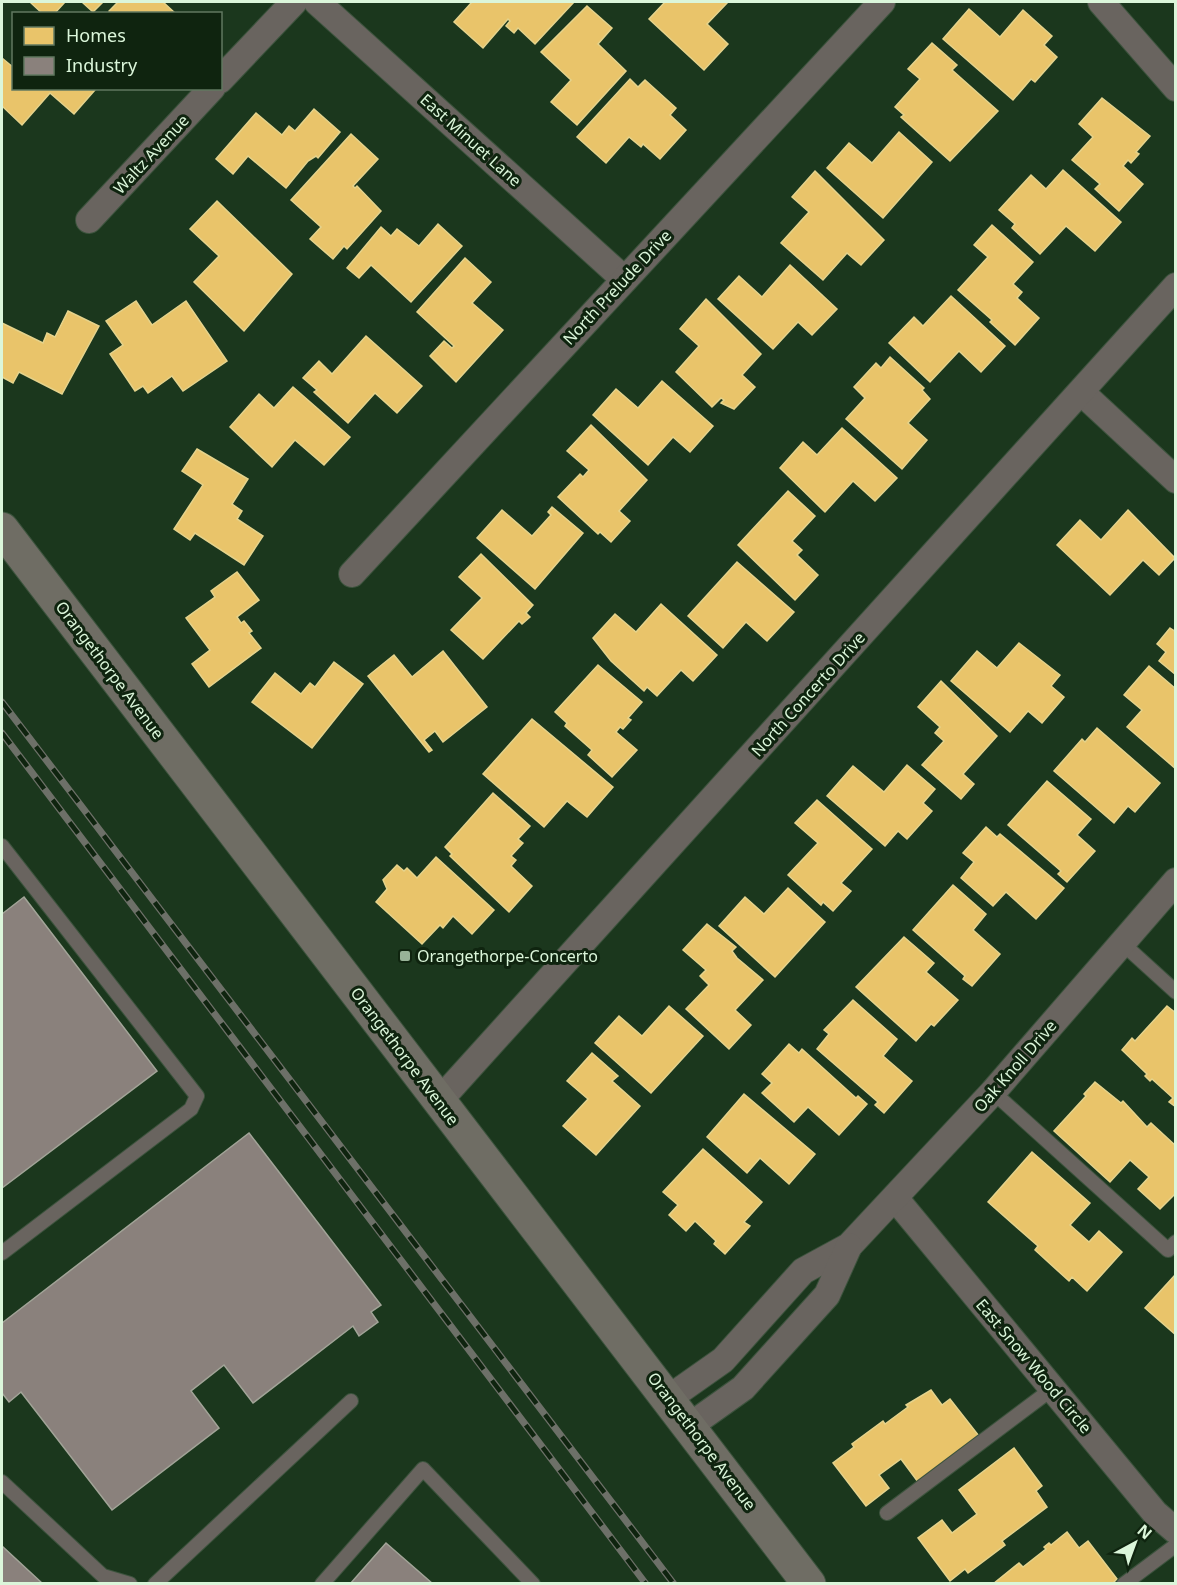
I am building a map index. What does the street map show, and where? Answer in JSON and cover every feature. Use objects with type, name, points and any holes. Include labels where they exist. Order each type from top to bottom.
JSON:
[{"type":"main road","name":"Orangethorpe Avenue","points":[[2,529],[690,1425],[809,1584]]},
{"type":"street","points":[[222,78],[294,2]]},
{"type":"street","name":"East Minuet Lane","points":[[317,2],[624,279]]},
{"type":"street","name":"North Prelude Drive","points":[[352,574],[882,2]]},
{"type":"street","points":[[1101,2],[1176,88]]},
{"type":"street","name":"Waltz Avenue","points":[[89,220],[210,90]]},
{"type":"street","name":"North Concerto Drive","points":[[439,1101],[1176,286]]},
{"type":"street","points":[[1081,392],[1176,480]]},
{"type":"street","name":"Oak Knoll Drive","points":[[669,1398],[723,1360],[803,1271],[849,1246],[993,1092],[1176,881]]},
{"type":"street","name":"East Snow Wood Circle","points":[[895,1198],[1155,1513],[1176,1531]]},
{"type":"street","name":"Oak Knoll Drive","points":[[690,1425],[743,1388],[827,1295],[849,1246]]},
{"type":"lane","points":[[2,846],[196,1096],[191,1109],[2,1253]]},
{"type":"lane","points":[[1122,943],[1176,992]]},
{"type":"lane","points":[[993,1092],[1168,1250],[1176,1242]]},
{"type":"lane","points":[[887,1513],[1053,1389]]},
{"type":"lane","points":[[154,1584],[351,1401]]},
{"type":"lane","points":[[322,1584],[423,1470],[533,1584]]},
{"type":"lane","points":[[2,1482],[103,1576],[129,1584]]},
{"type":"lane","points":[[1124,1584],[1176,1545]]},
{"type":"building: Homes","points":[[30,2],[65,2],[56,12],[41,12]]},
{"type":"building: Homes","points":[[82,2],[103,2],[93,12]]},
{"type":"building: Homes","points":[[118,2],[163,2],[174,12],[110,12]]},
{"type":"building: Homes","points":[[472,2],[574,2],[535,44],[518,28],[514,33],[506,26],[510,21],[508,19],[483,48],[454,22]]},
{"type":"building: Homes","points":[[665,2],[728,2],[707,24],[728,44],[704,70],[649,19]]},
{"type":"building: Homes","points":[[587,6],[612,28],[598,44],[626,71],[577,125],[551,102],[571,80],[541,52]]},
{"type":"building: Homes","points":[[969,9],[1000,37],[1023,10],[1052,36],[1044,45],[1057,57],[1035,82],[1031,79],[1013,100],[943,39]]},
{"type":"building: Homes","points":[[932,43],[957,65],[952,70],[998,111],[950,161],[901,117],[904,115],[895,107],[920,79],[908,69]]},
{"type":"building: Homes","points":[[2,58],[12,66],[12,90],[95,90],[74,114],[50,93],[22,125],[2,106]]},
{"type":"building: Homes","points":[[630,79],[638,87],[645,80],[676,108],[670,115],[686,130],[660,159],[643,144],[641,147],[629,137],[606,163],[577,137]]},
{"type":"building: Homes","points":[[1102,98],[1150,136],[1136,152],[1139,154],[1131,163],[1128,160],[1123,166],[1143,184],[1119,211],[1095,189],[1100,184],[1072,160],[1093,137],[1079,124]]},
{"type":"building: Homes","points":[[314,109],[340,132],[318,158],[316,156],[308,161],[286,188],[248,156],[233,174],[216,159],[256,113],[282,135],[289,126],[295,131]]},
{"type":"building: Homes","points":[[899,132],[932,162],[883,218],[827,168],[849,143],[872,163]]},
{"type":"building: Homes","points":[[351,134],[378,159],[353,186],[355,188],[357,186],[381,211],[347,249],[344,246],[333,259],[310,239],[321,227],[291,200]]},
{"type":"building: Homes","points":[[1063,170],[1121,222],[1095,251],[1066,226],[1040,254],[1012,228],[1015,224],[999,210],[1031,175],[1046,189]]},
{"type":"building: Homes","points":[[815,171],[884,240],[861,265],[847,253],[823,280],[781,243],[809,212],[792,197]]},
{"type":"building: Homes","points":[[217,201],[292,274],[244,331],[194,282],[219,256],[190,229]]},
{"type":"building: Homes","points":[[438,224],[462,246],[411,302],[371,265],[359,278],[347,268],[381,227],[391,236],[397,229],[419,246]]},
{"type":"building: Homes","points":[[992,225],[1033,262],[1013,284],[1022,292],[1017,298],[1039,318],[1015,345],[990,322],[992,320],[958,290],[988,257],[974,245]]},
{"type":"building: Homes","points":[[465,258],[491,282],[472,303],[503,330],[456,382],[430,356],[444,341],[452,348],[454,346],[417,312]]},
{"type":"building: Homes","points":[[790,265],[837,309],[812,335],[798,322],[773,349],[718,299],[739,276],[762,297]]},
{"type":"building: Homes","points":[[951,296],[1005,346],[981,372],[959,351],[930,382],[889,343],[914,317],[923,326]]},
{"type":"building: Homes","points":[[706,299],[761,354],[742,375],[755,387],[734,409],[721,403],[724,400],[721,398],[712,407],[676,372],[699,346],[680,329]]},
{"type":"building: Homes","points":[[136,301],[152,325],[186,301],[227,361],[183,391],[172,376],[148,393],[143,386],[135,391],[110,354],[123,345],[106,321]]},
{"type":"building: Homes","points":[[68,311],[99,326],[62,394],[19,372],[13,383],[2,377],[2,323],[43,343],[47,333],[55,337]]},
{"type":"building: Homes","points":[[366,336],[422,386],[397,413],[375,393],[348,423],[314,392],[317,390],[303,378],[319,361],[332,374]]},
{"type":"building: Homes","points":[[890,357],[924,388],[922,390],[930,399],[908,423],[927,440],[902,469],[846,419],[865,398],[854,387],[876,363],[881,368]]},
{"type":"building: Homes","points":[[662,381],[713,426],[690,452],[673,437],[648,465],[593,415],[616,389],[638,408]]},
{"type":"building: Homes","points":[[293,387],[350,437],[324,465],[295,440],[272,467],[230,427],[259,394],[274,408]]},
{"type":"building: Homes","points":[[591,425],[647,480],[619,511],[630,521],[611,542],[600,532],[598,534],[558,497],[580,474],[583,477],[589,470],[567,451]]},
{"type":"building: Homes","points":[[842,428],[897,478],[875,501],[853,481],[825,512],[780,468],[803,442],[817,455]]},
{"type":"building: Homes","points":[[197,449],[248,479],[232,504],[242,511],[237,519],[263,536],[244,565],[195,533],[190,540],[174,529],[203,485],[182,471]]},
{"type":"building: Homes","points":[[788,491],[815,516],[792,541],[802,550],[797,555],[818,575],[795,600],[738,545]]},
{"type":"building: Homes","points":[[552,507],[583,533],[535,589],[477,538],[502,510],[532,536],[551,515],[548,512]]},
{"type":"building: Homes","points":[[1128,510],[1175,558],[1159,575],[1143,560],[1110,595],[1057,545],[1080,520],[1101,540]]},
{"type":"building: Homes","points":[[481,554],[533,605],[526,613],[530,617],[522,624],[519,621],[483,659],[451,630],[482,598],[459,577]]},
{"type":"building: Homes","points":[[737,562],[794,612],[767,641],[746,622],[723,648],[688,616]]},
{"type":"building: Homes","points":[[237,572],[259,600],[237,617],[241,623],[244,621],[252,631],[249,633],[261,648],[209,687],[192,664],[210,650],[186,618],[215,597],[211,591]]},
{"type":"building: Homes","points":[[661,604],[717,655],[693,681],[681,670],[657,696],[647,687],[644,691],[611,661],[593,638],[615,614],[636,632]]},
{"type":"building: Homes","points":[[1170,628],[1176,632],[1176,675],[1159,661],[1166,652],[1157,644]]},
{"type":"building: Homes","points":[[1019,643],[1060,675],[1051,686],[1064,697],[1042,723],[1028,711],[1010,732],[951,681],[977,651],[997,668]]},
{"type":"building: Homes","points":[[443,651],[487,707],[443,742],[435,731],[424,740],[432,750],[429,752],[368,676],[394,655],[412,677]]},
{"type":"building: Homes","points":[[334,662],[363,684],[312,748],[252,702],[275,673],[301,694],[310,683],[315,687]]},
{"type":"building: Homes","points":[[598,665],[642,702],[628,718],[631,720],[623,729],[620,727],[616,732],[637,750],[612,777],[588,755],[592,750],[565,726],[567,723],[555,712]]},
{"type":"building: Homes","points":[[1149,666],[1176,689],[1176,769],[1127,727],[1142,710],[1124,695]]},
{"type":"building: Homes","points":[[941,681],[997,736],[963,774],[974,784],[961,799],[922,765],[944,741],[935,733],[940,727],[918,707]]},
{"type":"building: Homes","points":[[532,719],[613,787],[587,817],[567,801],[544,827],[483,774]]},
{"type":"building: Homes","points":[[1097,728],[1160,783],[1135,812],[1128,806],[1114,823],[1054,771],[1082,739],[1085,742]]},
{"type":"building: Homes","points":[[907,765],[935,789],[923,803],[932,811],[907,839],[898,831],[885,846],[827,796],[853,766],[884,792]]},
{"type":"building: Homes","points":[[1047,781],[1091,819],[1077,835],[1095,851],[1067,882],[1058,874],[1061,871],[1008,825]]},
{"type":"building: Homes","points":[[493,793],[530,826],[518,839],[523,843],[511,856],[516,860],[511,866],[532,886],[509,912],[450,856],[452,854],[445,847]]},
{"type":"building: Homes","points":[[817,800],[872,849],[841,883],[851,891],[833,911],[823,902],[821,905],[788,875],[818,843],[795,823]]},
{"type":"building: Homes","points":[[986,827],[997,837],[1000,834],[1064,888],[1036,919],[1006,892],[993,906],[961,878],[974,862],[963,853]]},
{"type":"building: Homes","points":[[436,857],[494,910],[472,934],[453,916],[443,928],[440,925],[422,944],[376,902],[387,889],[383,880],[397,865],[404,871],[407,868],[417,878]]},
{"type":"building: Homes","points":[[953,885],[986,914],[973,930],[1000,954],[972,986],[963,979],[965,976],[913,930]]},
{"type":"building: Homes","points":[[788,888],[825,922],[775,977],[719,926],[745,897],[764,914]]},
{"type":"building: Homes","points":[[707,924],[736,947],[732,951],[737,958],[763,980],[735,1010],[751,1025],[729,1049],[686,1009],[709,985],[700,976],[706,970],[683,950]]},
{"type":"building: Homes","points":[[904,937],[934,963],[926,972],[958,1000],[934,1026],[931,1024],[916,1041],[856,987]]},
{"type":"building: Homes","points":[[853,1000],[897,1039],[883,1056],[912,1081],[884,1113],[875,1105],[878,1102],[817,1049],[829,1034],[824,1030]]},
{"type":"building: Homes","points":[[669,1006],[703,1036],[651,1093],[595,1043],[619,1016],[642,1036]]},
{"type":"building: Homes","points":[[1167,1006],[1176,1013],[1176,1107],[1169,1102],[1173,1098],[1152,1079],[1150,1081],[1145,1076],[1147,1074],[1122,1050],[1132,1038],[1135,1041]]},
{"type":"building: Homes","points":[[789,1044],[799,1053],[802,1049],[856,1098],[858,1096],[867,1104],[839,1135],[808,1107],[794,1122],[762,1093],[772,1083],[762,1074]]},
{"type":"building: Homes","points":[[592,1053],[618,1076],[612,1081],[640,1106],[596,1155],[563,1126],[588,1099],[567,1081]]},
{"type":"building: Homes","points":[[1095,1082],[1121,1103],[1123,1101],[1147,1127],[1151,1123],[1176,1146],[1176,1193],[1160,1209],[1138,1189],[1149,1177],[1130,1160],[1110,1182],[1054,1131],[1086,1096],[1084,1094]]},
{"type":"building: Homes","points":[[744,1094],[815,1154],[789,1184],[760,1158],[747,1173],[707,1137]]},
{"type":"building: Homes","points":[[703,1149],[762,1202],[744,1222],[750,1226],[725,1254],[714,1244],[716,1241],[695,1221],[686,1231],[669,1215],[678,1205],[663,1192]]},
{"type":"building: Homes","points":[[1032,1152],[1090,1203],[1070,1225],[1089,1242],[1099,1231],[1122,1252],[1087,1291],[1072,1277],[1069,1281],[1035,1250],[1038,1246],[988,1202]]},
{"type":"building: Homes","points":[[1176,1274],[1176,1335],[1145,1308]]},
{"type":"building: Homes","points":[[931,1390],[942,1405],[950,1399],[979,1436],[918,1482],[901,1459],[879,1475],[889,1488],[866,1506],[833,1463],[854,1447],[852,1444],[883,1421],[885,1424],[908,1407],[906,1405]]},
{"type":"building: Homes","points":[[1014,1448],[1042,1486],[1036,1491],[1047,1507],[1002,1541],[1005,1545],[968,1573],[965,1569],[950,1581],[918,1538],[942,1520],[952,1533],[977,1514],[959,1490]]},
{"type":"building: Homes","points":[[1067,1532],[1079,1548],[1088,1541],[1117,1579],[1112,1584],[993,1584],[1019,1563],[1023,1567],[1046,1549],[1044,1547],[1049,1543],[1051,1545]]},
{"type":"building: Industry","points":[[24,897],[157,1071],[2,1188],[2,914]]},
{"type":"building: Industry","points":[[249,1133],[381,1305],[371,1312],[378,1322],[359,1336],[353,1326],[253,1403],[224,1365],[191,1391],[219,1428],[112,1510],[21,1392],[9,1402],[2,1393],[2,1323]]},
{"type":"building: Industry","points":[[386,1543],[433,1584],[350,1584]]},
{"type":"building: Industry","points":[[2,1546],[43,1584],[2,1584]]},
{"type":"railway","points":[[2,702],[674,1584]]},
{"type":"railway","points":[[2,733],[646,1584]]},
{"type":"place","name":"Orangethorpe-Concerto","points":[[405,956]]}]
